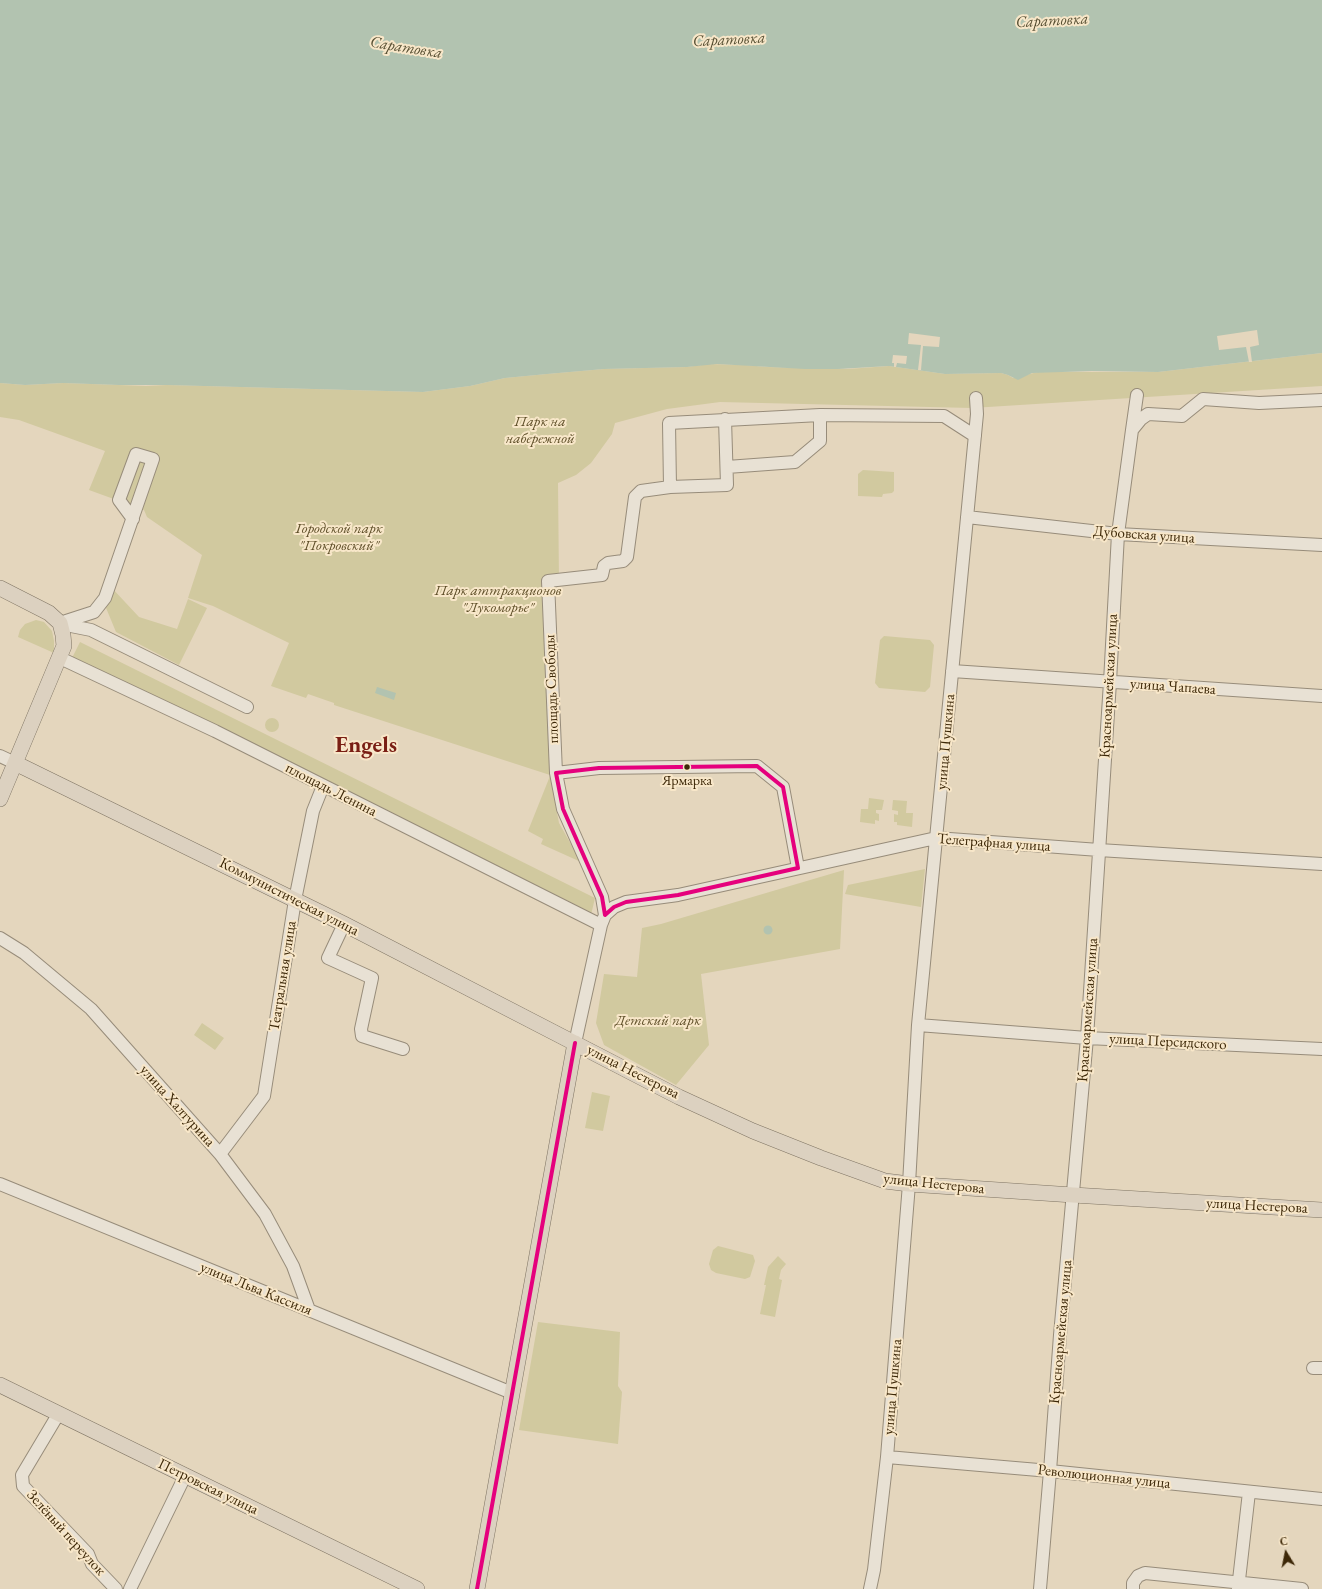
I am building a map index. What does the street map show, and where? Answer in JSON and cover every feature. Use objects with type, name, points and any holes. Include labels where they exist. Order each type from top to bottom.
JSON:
[{"type":"main road","points":[[0,588],[49,613],[60,623],[64,646],[0,799]]},
{"type":"main road","name":"Коммунистическая улица","points":[[14,763],[344,924],[574,1043]]},
{"type":"main road","name":"улица Нестерова","points":[[574,1043],[679,1097],[753,1131],[885,1181],[909,1184],[1073,1195],[1322,1210]]},
{"type":"main road","name":"площадь Свободы","points":[[477,1589],[574,1043]]},
{"type":"main road","name":"Петровская улица","points":[[0,1385],[417,1589]]},
{"type":"street","name":"Красноармейская улица","points":[[1040,1589],[1060,1335],[1087,1038],[1118,534],[1137,395]]},
{"type":"street","name":"улица Пушкина","points":[[870,1589],[874,1570],[887,1457],[909,1184],[918,1025],[975,436],[977,409],[976,398]]},
{"type":"street","points":[[1132,430],[1141,419],[1148,414],[1182,416],[1203,399],[1259,402],[1322,400]]},
{"type":"street","points":[[727,467],[795,462],[820,441],[820,415]]},
{"type":"street","points":[[725,419],[727,485],[670,487],[670,422],[725,419],[820,415],[944,416],[975,436]]},
{"type":"street","points":[[60,623],[94,612],[105,598],[153,459],[136,454],[119,500],[132,519]]},
{"type":"street","name":"площадь Свободы","points":[[574,1043],[603,920],[602,897],[563,809],[556,773],[548,581],[602,575],[604,566],[608,563],[623,561],[628,557],[635,496],[641,491],[670,487]]},
{"type":"street","name":"Дубовская улица","points":[[967,517],[1118,534],[1322,545]]},
{"type":"street","points":[[60,623],[91,630],[248,707]]},
{"type":"street","name":"площадь Ленина","points":[[60,658],[603,920]]},
{"type":"street","name":"улица Чапаева","points":[[952,671],[1322,696]]},
{"type":"street","name":"Коммунистическая улица","points":[[0,756],[14,763]]},
{"type":"street","points":[[556,773],[599,768],[757,766],[783,787],[798,868]]},
{"type":"street","name":"Театральная улица","points":[[220,1154],[264,1096],[295,900],[313,811],[323,786]]},
{"type":"street","name":"Телеграфная улица","points":[[603,920],[614,907],[626,902],[678,895],[936,838],[1322,864]]},
{"type":"street","points":[[344,924],[328,958],[372,978],[361,1029],[362,1036],[404,1049]]},
{"type":"street","name":"улица Халтурина","points":[[0,938],[24,953],[92,1010],[220,1154],[265,1214],[293,1266],[309,1310]]},
{"type":"street","name":"улица Персидского","points":[[918,1025],[1087,1038],[1322,1049]]},
{"type":"street","name":"улица Льва Кассиля","points":[[0,1184],[512,1393]]},
{"type":"street","name":"Зелёный переулок","points":[[59,1413],[22,1475],[23,1486],[88,1554],[92,1564],[116,1589]]},
{"type":"street","name":"Революционная улица","points":[[887,1457],[1050,1471],[1322,1499]]},
{"type":"street","points":[[130,1589],[185,1476]]},
{"type":"street","points":[[1239,1586],[1249,1492]]},
{"type":"street","points":[[1133,1589],[1133,1583],[1138,1576],[1144,1573],[1239,1586],[1302,1589]]},
{"type":"green space","points":[[1322,353],[1322,386],[972,408],[720,402],[667,409],[615,423],[612,434],[591,463],[576,475],[558,483],[559,583],[542,584],[550,775],[334,705],[334,703],[308,694],[306,698],[271,686],[289,643],[213,606],[188,598],[202,555],[147,517],[144,510],[89,490],[105,451],[19,420],[0,417],[0,383],[25,385],[63,383],[146,386],[167,385],[423,392],[470,386],[505,378],[604,369],[687,367],[709,364],[848,369],[889,366],[945,374],[1001,373],[1013,378],[1038,372],[1158,372]]},
{"type":"green space","points":[[863,470],[894,472],[894,491],[892,493],[883,494],[882,497],[858,496],[858,474]]},
{"type":"green space","points":[[111,587],[139,617],[177,629],[188,599],[207,608],[179,665],[116,632],[104,603]]},
{"type":"green space","points":[[36,620],[44,622],[52,631],[54,653],[18,637],[20,630],[25,624]]},
{"type":"green space","points":[[884,636],[930,640],[934,645],[930,687],[925,692],[879,688],[875,683],[880,640]]},
{"type":"green space","points":[[80,642],[595,898],[591,915],[72,658]]},
{"type":"green space","points":[[269,718],[275,718],[279,722],[279,728],[275,732],[269,732],[265,728],[265,722]]},
{"type":"green space","points":[[550,776],[559,823],[581,862],[541,844],[543,839],[528,831]]},
{"type":"green space","points":[[869,798],[884,800],[882,810],[876,810],[876,813],[879,814],[879,821],[875,820],[875,824],[860,822],[861,809],[868,809]]},
{"type":"green space","points":[[893,800],[907,801],[906,813],[913,813],[912,827],[897,825],[897,822],[894,822],[894,814],[898,815],[898,811],[892,810]]},
{"type":"green space","points":[[925,869],[921,907],[845,894],[848,885]]},
{"type":"green space","name":"Детский парк","points":[[844,870],[840,949],[701,974],[709,1045],[676,1085],[604,1045],[596,1023],[604,974],[637,977],[642,928],[661,924]]},
{"type":"green space","points":[[202,1023],[224,1038],[215,1050],[194,1035]]},
{"type":"green space","points":[[592,1092],[610,1096],[603,1131],[585,1128]]},
{"type":"green space","points":[[718,1246],[753,1255],[755,1261],[750,1277],[745,1279],[716,1273],[711,1270],[709,1264],[713,1250]]},
{"type":"green space","points":[[778,1256],[786,1264],[781,1270],[779,1279],[782,1280],[775,1317],[760,1314],[768,1267]]},
{"type":"green space","points":[[538,1322],[620,1332],[618,1386],[622,1392],[618,1444],[519,1430]]},
{"type":"water","name":"Саратовка","points":[[0,0],[1322,0],[1322,353],[1158,372],[1092,371],[1032,373],[1018,380],[1001,373],[945,374],[889,366],[805,369],[717,364],[687,367],[604,369],[505,378],[470,386],[423,392],[167,385],[63,383],[25,385],[0,383]]},
{"type":"water","points":[[377,687],[396,693],[394,700],[375,693]]},
{"type":"water","points":[[768,925],[773,930],[768,935],[763,930]]},
{"type":"pier","points":[[1257,330],[1259,345],[1250,347],[1252,362],[1249,362],[1246,347],[1219,350],[1217,336]]},
{"type":"pier","points":[[909,333],[940,337],[939,347],[923,346],[921,370],[918,370],[921,345],[908,344]]},
{"type":"pier","points":[[893,355],[907,356],[906,364],[897,363],[896,367],[894,367],[894,363],[892,363]]},
{"type":"transit line","points":[[757,766],[783,787],[798,868],[678,895],[626,902],[614,907],[605,915],[602,897],[563,809],[556,773],[599,768],[757,766]]},
{"type":"transit line","points":[[477,1589],[575,1043]]},
{"type":"place","name":"Ярмарка","points":[[687,767]]},
{"type":"district","name":"Engels","points":[[366,746]]},
{"type":"park label","name":"Парк на набережной","points":[[540,430]]},
{"type":"park label","name":"Городской парк \"Покровский\"","points":[[339,538]]},
{"type":"park label","name":"Парк аттракционов \"Лукоморье\"","points":[[498,600]]}]
